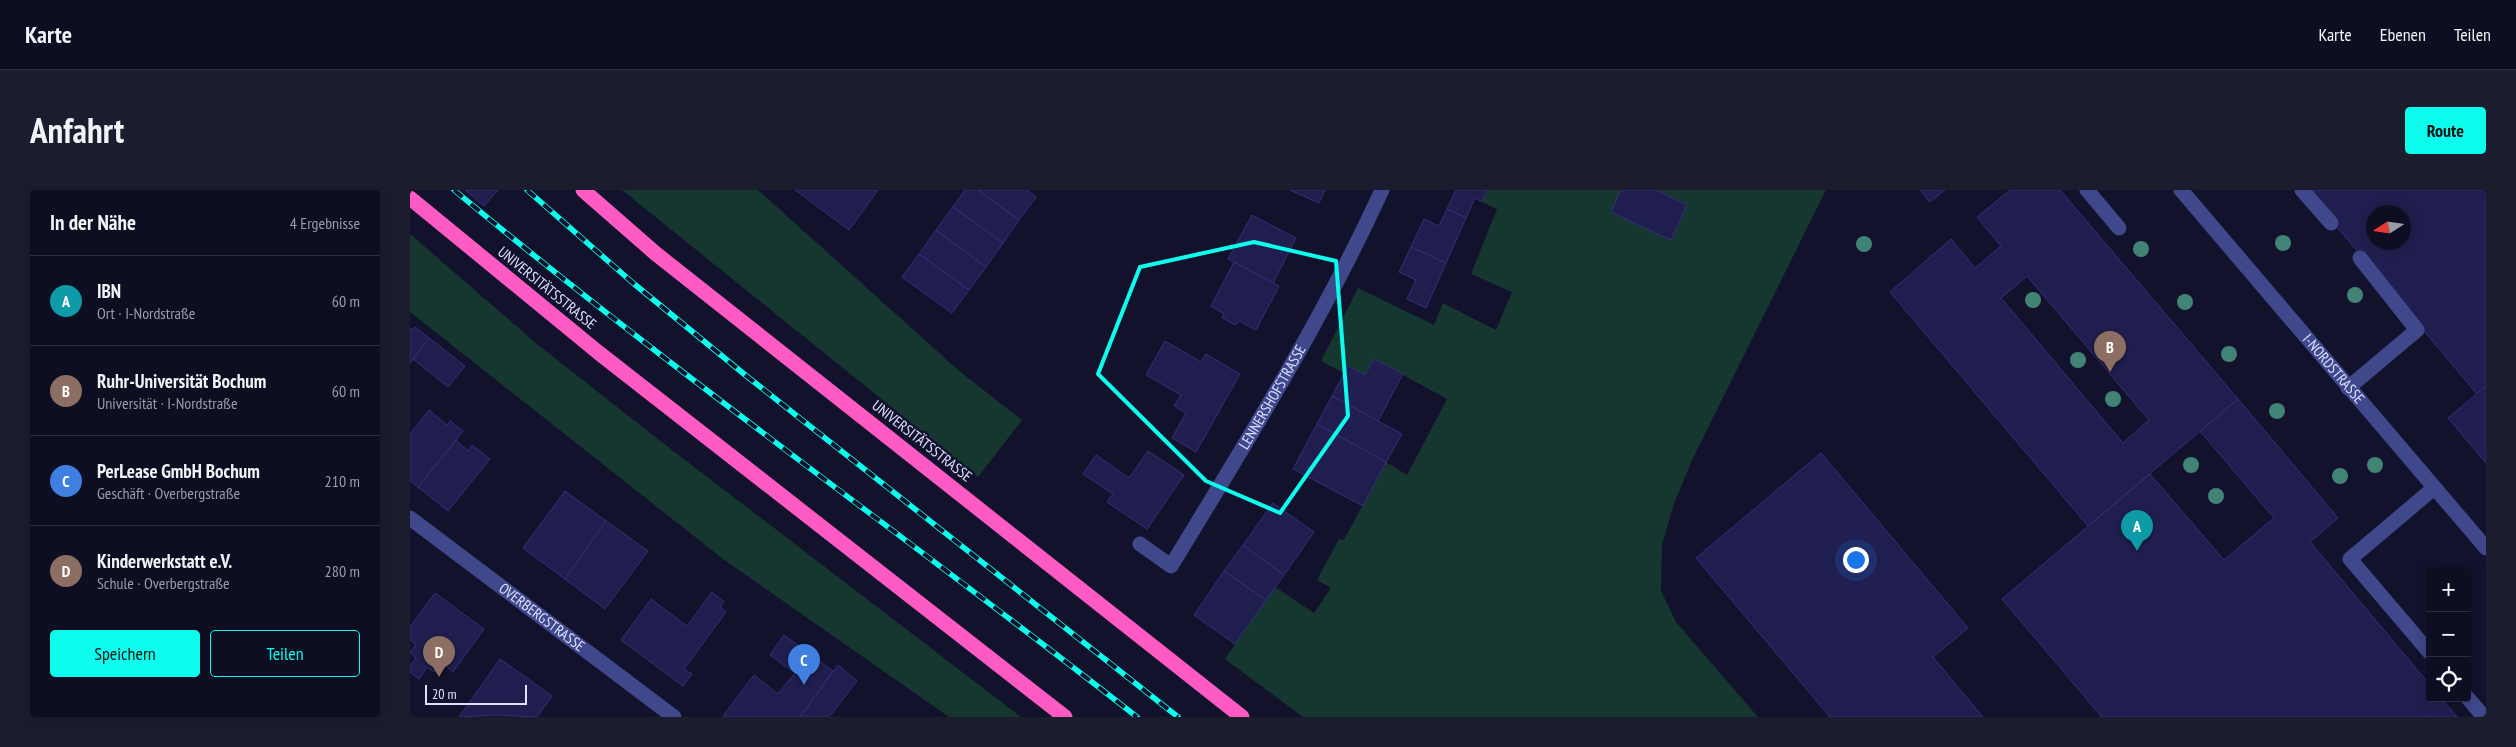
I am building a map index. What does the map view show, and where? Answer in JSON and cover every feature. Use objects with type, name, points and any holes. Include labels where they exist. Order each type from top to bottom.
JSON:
[{"type":"highway","name":"UNIVERSITÄTSSTRASSE","points":[[582,190],[655,252],[1242,717]]},
{"type":"highway","name":"UNIVERSITÄTSSTRASSE","points":[[410,198],[599,352],[1065,717]]},
{"type":"street","name":"LENNERSHOFSTRASSE","points":[[1140,544],[1171,566],[1279,388],[1355,249],[1382,190]]},
{"type":"street","points":[[2087,190],[2119,228]]},
{"type":"street","name":"I-NORDSTRASSE","points":[[2180,190],[2486,548]]},
{"type":"street","points":[[2302,190],[2331,223]]},
{"type":"street","points":[[2348,388],[2388,352],[2417,330],[2360,258]]},
{"type":"street","points":[[2426,648],[2350,559],[2434,488]]},
{"type":"street","name":"OVERBERGSTRASSE","points":[[410,518],[674,717]]},
{"type":"street","points":[[2471,702],[2484,717]]},
{"type":"highlighted area","points":[[1254,242],[1336,261],[1348,416],[1280,513],[1206,481],[1098,374],[1140,267]]},
{"type":"green space","points":[[622,190],[758,190],[958,370],[1022,420],[978,477]]},
{"type":"green space","points":[[1487,190],[1826,190],[1693,458],[1675,501],[1662,544],[1661,591],[1676,622],[1758,717],[1303,717],[1225,659],[1275,587],[1314,613],[1331,588],[1317,580],[1339,539],[1344,540],[1386,462],[1407,475],[1447,399],[1374,359],[1365,375],[1349,366],[1344,373],[1321,361],[1358,288],[1434,325],[1443,303],[1496,330],[1512,292],[1471,274],[1497,209],[1482,202]]},
{"type":"green space","points":[[410,234],[537,344],[659,440],[1021,717],[949,717],[723,559],[410,312]]},
{"type":"building","points":[[465,190],[498,190],[484,206]]},
{"type":"building","points":[[795,190],[878,190],[849,230]]},
{"type":"building","points":[[965,190],[978,190],[1019,220],[1003,243],[953,207]]},
{"type":"building","points":[[978,190],[1027,190],[1036,197],[1019,220]]},
{"type":"building","points":[[1290,190],[1325,190],[1319,203]]},
{"type":"building","points":[[1456,190],[1487,190],[1482,202],[1475,198],[1466,218],[1447,209]]},
{"type":"building","points":[[1621,190],[1657,190],[1687,205],[1671,240],[1611,212]]},
{"type":"building","points":[[1920,190],[1945,190],[1930,202]]},
{"type":"building","points":[[2010,190],[2060,190],[2238,399],[2088,526],[1890,292],[1951,239],[1975,268],[2001,246],[1977,217]],"holes":[[[2027,276],[2149,420],[2123,443],[2001,298]]]},
{"type":"building","points":[[2306,190],[2486,190],[2486,386],[2477,394]]},
{"type":"building","points":[[953,207],[1003,243],[986,267],[936,230]]},
{"type":"building","points":[[1447,209],[1466,218],[1446,263],[1411,247],[1424,219],[1439,226]]},
{"type":"building","points":[[1252,215],[1296,238],[1273,283],[1228,259]]},
{"type":"building","points":[[936,230],[986,267],[969,290],[919,254]]},
{"type":"building","points":[[1411,247],[1446,263],[1426,308],[1407,299],[1416,280],[1399,272]]},
{"type":"building","points":[[919,254],[969,290],[952,313],[902,277]]},
{"type":"building","points":[[1234,262],[1279,286],[1256,330],[1239,321],[1236,325],[1222,318],[1224,314],[1211,306]]},
{"type":"building","points":[[415,327],[429,338],[410,363],[410,328],[412,330]]},
{"type":"building","points":[[429,338],[465,366],[448,387],[413,359]]},
{"type":"building","points":[[1165,341],[1201,362],[1206,354],[1240,374],[1196,452],[1172,438],[1186,413],[1174,406],[1181,395],[1146,375]]},
{"type":"building","points":[[1374,359],[1403,374],[1378,421],[1332,396],[1348,366],[1365,375]]},
{"type":"building","points":[[2486,386],[2486,463],[2448,418]]},
{"type":"building","points":[[1332,396],[1402,434],[1386,462],[1317,424]]},
{"type":"building","points":[[2238,399],[2338,518],[2310,542],[2426,680],[2426,702],[2444,702],[2457,717],[2100,717],[2002,599],[2150,474],[2224,560],[2274,518],[2200,431]]},
{"type":"building","points":[[429,410],[447,425],[450,421],[463,431],[418,487],[410,481],[410,434]]},
{"type":"building","points":[[1317,424],[1386,462],[1363,506],[1293,469]]},
{"type":"building","points":[[456,440],[468,451],[472,445],[490,459],[448,511],[418,487]]},
{"type":"building","points":[[1148,451],[1184,475],[1147,529],[1107,502],[1113,494],[1083,474],[1096,455],[1129,478]]},
{"type":"building","points":[[1821,453],[1968,628],[1933,657],[1983,717],[1830,717],[1696,558]]},
{"type":"building","points":[[565,491],[606,521],[565,579],[523,548]]},
{"type":"building","points":[[1273,503],[1314,532],[1284,575],[1243,545]]},
{"type":"building","points":[[606,521],[648,551],[605,609],[565,579]]},
{"type":"building","points":[[1243,545],[1284,575],[1266,600],[1224,571]]},
{"type":"building","points":[[1224,571],[1266,600],[1235,644],[1194,615]]},
{"type":"building","points":[[712,592],[724,602],[720,607],[726,612],[684,669],[692,674],[683,686],[621,640],[651,599],[687,626]]},
{"type":"building","points":[[435,593],[484,629],[453,672],[441,662],[434,672],[427,667],[419,679],[410,672],[410,666],[416,658],[410,653],[416,644],[410,640],[410,627]]},
{"type":"building","points":[[784,635],[833,671],[800,717],[723,716],[754,675],[778,694],[795,673],[770,655]]},
{"type":"building","points":[[500,659],[552,696],[537,717],[494,715],[459,717]]},
{"type":"building","points":[[838,665],[857,681],[829,717],[800,717]]},
{"type":"railway","points":[[454,190],[537,258],[707,391],[1137,717]]},
{"type":"railway","points":[[527,190],[633,283],[744,374],[1178,717]]},
{"type":"place","name":"Ruhr-Universität Bochum","points":[[2110,372]]},
{"type":"place","name":"IBN","points":[[2137,551]]},
{"type":"place","name":"Kinderwerkstatt e.V.","points":[[439,677]]},
{"type":"place","name":"PerLease GmbH Bochum","points":[[804,685]]}]
